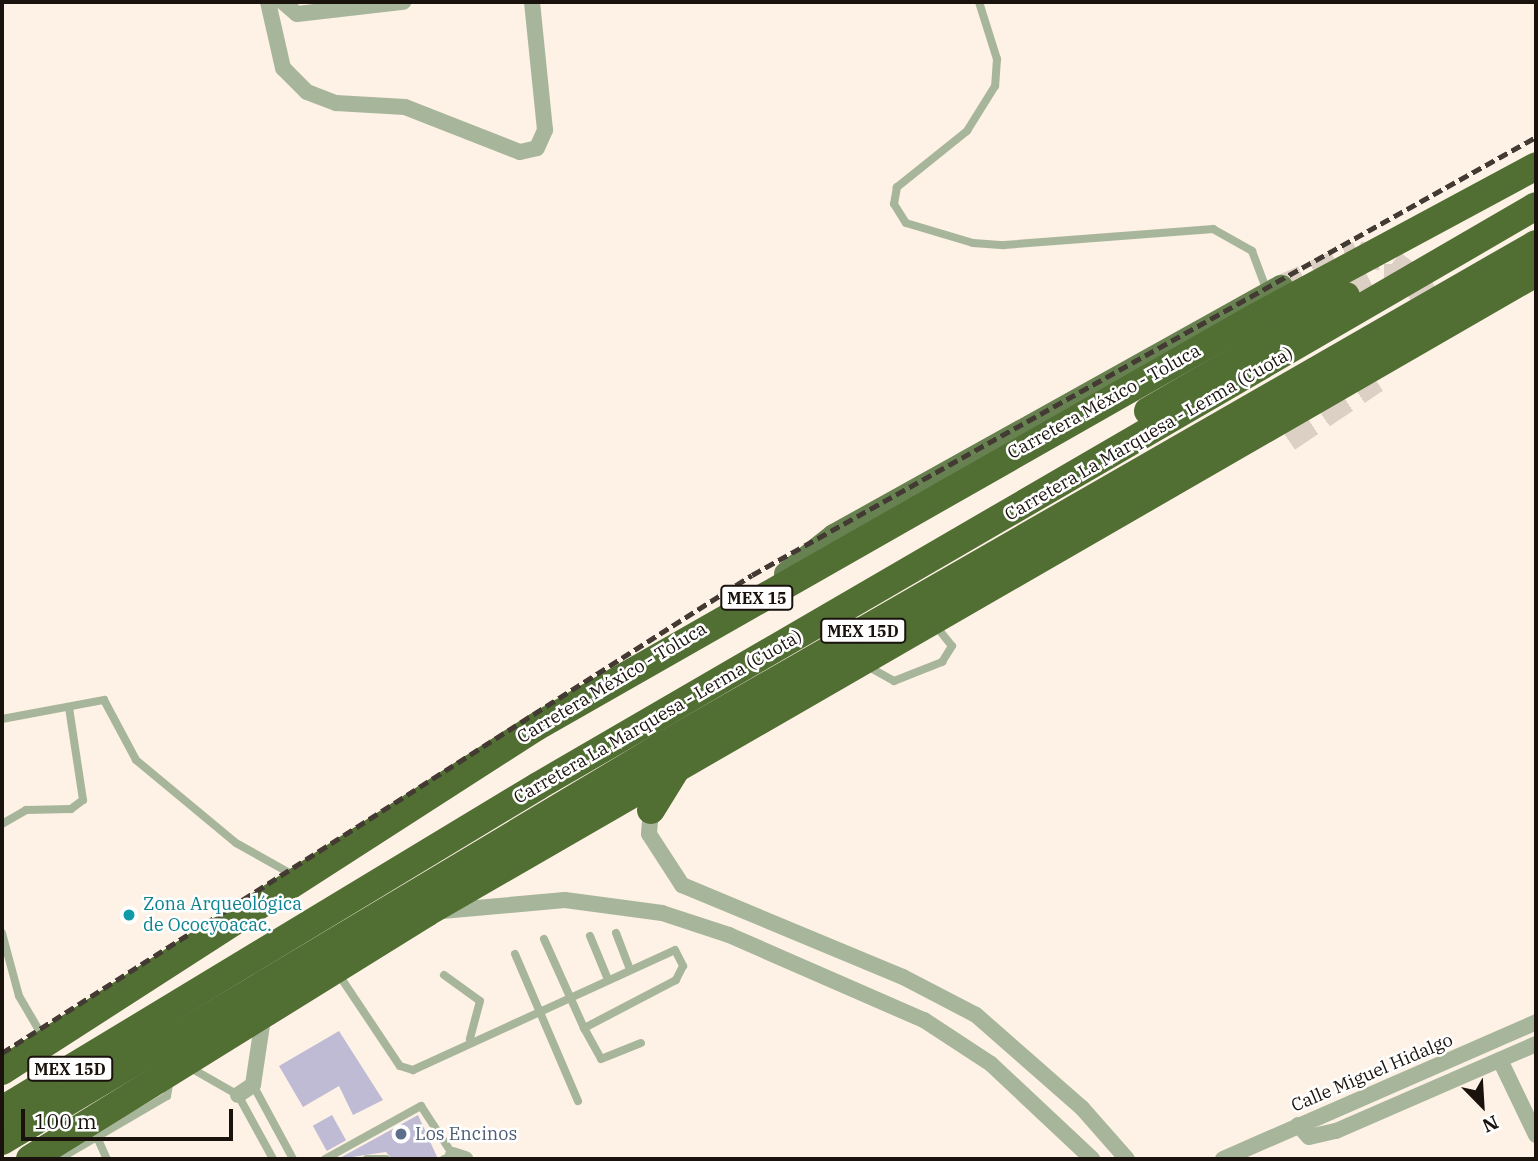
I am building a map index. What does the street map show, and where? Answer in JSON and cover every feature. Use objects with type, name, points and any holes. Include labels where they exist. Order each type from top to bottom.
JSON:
[{"type":"highway","name":"Carretera México - Toluca","points":[[2,1070],[298,877],[756,598],[1536,166]]},
{"type":"highway","name":"Carretera La Marquesa - Lerma (Cuota)","points":[[2,1110],[538,786],[1536,206]]},
{"type":"highway","name":"Carretera La Marquesa - Lerma (Cuota)","points":[[2,1142],[662,746],[1536,244]]},
{"type":"highway","points":[[30,1159],[263,1018],[426,914],[1536,273]]},
{"type":"highway","points":[[538,786],[663,696],[1346,296]]},
{"type":"highway","points":[[930,622],[978,616],[1287,438]]},
{"type":"highway","points":[[651,810],[675,770]]},
{"type":"main road","points":[[756,598],[834,536],[1275,291]]},
{"type":"street","points":[[268,2],[283,68],[307,92],[336,103],[405,107],[520,152],[537,148],[545,130],[532,2]]},
{"type":"street","points":[[282,2],[297,14],[403,2]]},
{"type":"street","points":[[651,810],[649,834],[682,885],[903,976],[976,1015],[1082,1108],[1127,1159]]},
{"type":"street","points":[[426,914],[565,900],[662,912],[729,935],[924,1020],[991,1064],[1092,1159]]},
{"type":"street","points":[[237,1095],[253,1085],[263,1018]]},
{"type":"street","name":"Calle Miguel Hidalgo","points":[[1223,1159],[1536,1022]]},
{"type":"street","points":[[1298,1125],[1308,1137],[1336,1132],[1536,1044]]},
{"type":"street","points":[[1500,1060],[1536,1135]]},
{"type":"lane","points":[[979,2],[997,59],[995,86],[967,131],[897,187],[894,204],[906,223],[973,243],[1004,245],[1213,229],[1252,251],[1275,291]]},
{"type":"lane","points":[[863,664],[894,681],[942,662],[952,646],[930,622]]},
{"type":"lane","points":[[2,719],[104,700],[136,760],[236,843],[298,877]]},
{"type":"lane","points":[[2,824],[26,810],[72,809],[83,800],[69,707]]},
{"type":"lane","points":[[2,933],[19,996],[46,1043]]},
{"type":"lane","points":[[616,933],[629,967]]},
{"type":"lane","points":[[590,936],[607,977]]},
{"type":"lane","points":[[544,939],[601,1059],[641,1044]]},
{"type":"lane","points":[[335,970],[404,1069],[418,1069],[470,1039],[664,950],[679,954],[683,965],[676,980],[584,1028]]},
{"type":"lane","points":[[515,954],[578,1101]]},
{"type":"lane","points":[[444,975],[480,1001],[470,1039]]},
{"type":"lane","points":[[59,1159],[167,1096],[177,1070],[237,1095],[273,1159]]},
{"type":"lane","points":[[253,1085],[293,1159]]},
{"type":"lane","points":[[325,1159],[340,1156],[421,1106],[454,1158]]},
{"type":"lane","points":[[97,1137],[107,1159]]},
{"type":"lane","points":[[367,1159],[386,1159]]},
{"type":"building","points":[[339,1031],[383,1100],[353,1115],[339,1086],[303,1107],[279,1066]]},
{"type":"building","points":[[332,1115],[346,1140],[327,1151],[313,1126]]},
{"type":"building","name":"Los Encinos","points":[[418,1115],[438,1159],[392,1159],[386,1152],[338,1159]]},
{"type":"tunnel","points":[[1281,287],[1358,253],[1393,262],[1414,278]]},
{"type":"tunnel","points":[[1346,296],[1384,278],[1414,278],[1428,303],[1430,329]]},
{"type":"tunnel","points":[[1287,438],[1375,379]]},
{"type":"railway","points":[[2,1053],[752,575],[1536,137]]},
{"type":"place","name":"Zona Arqueológica de Ococyoacac.","points":[[129,915]]},
{"type":"place","name":"Los Encinos","points":[[401,1134]]}]
